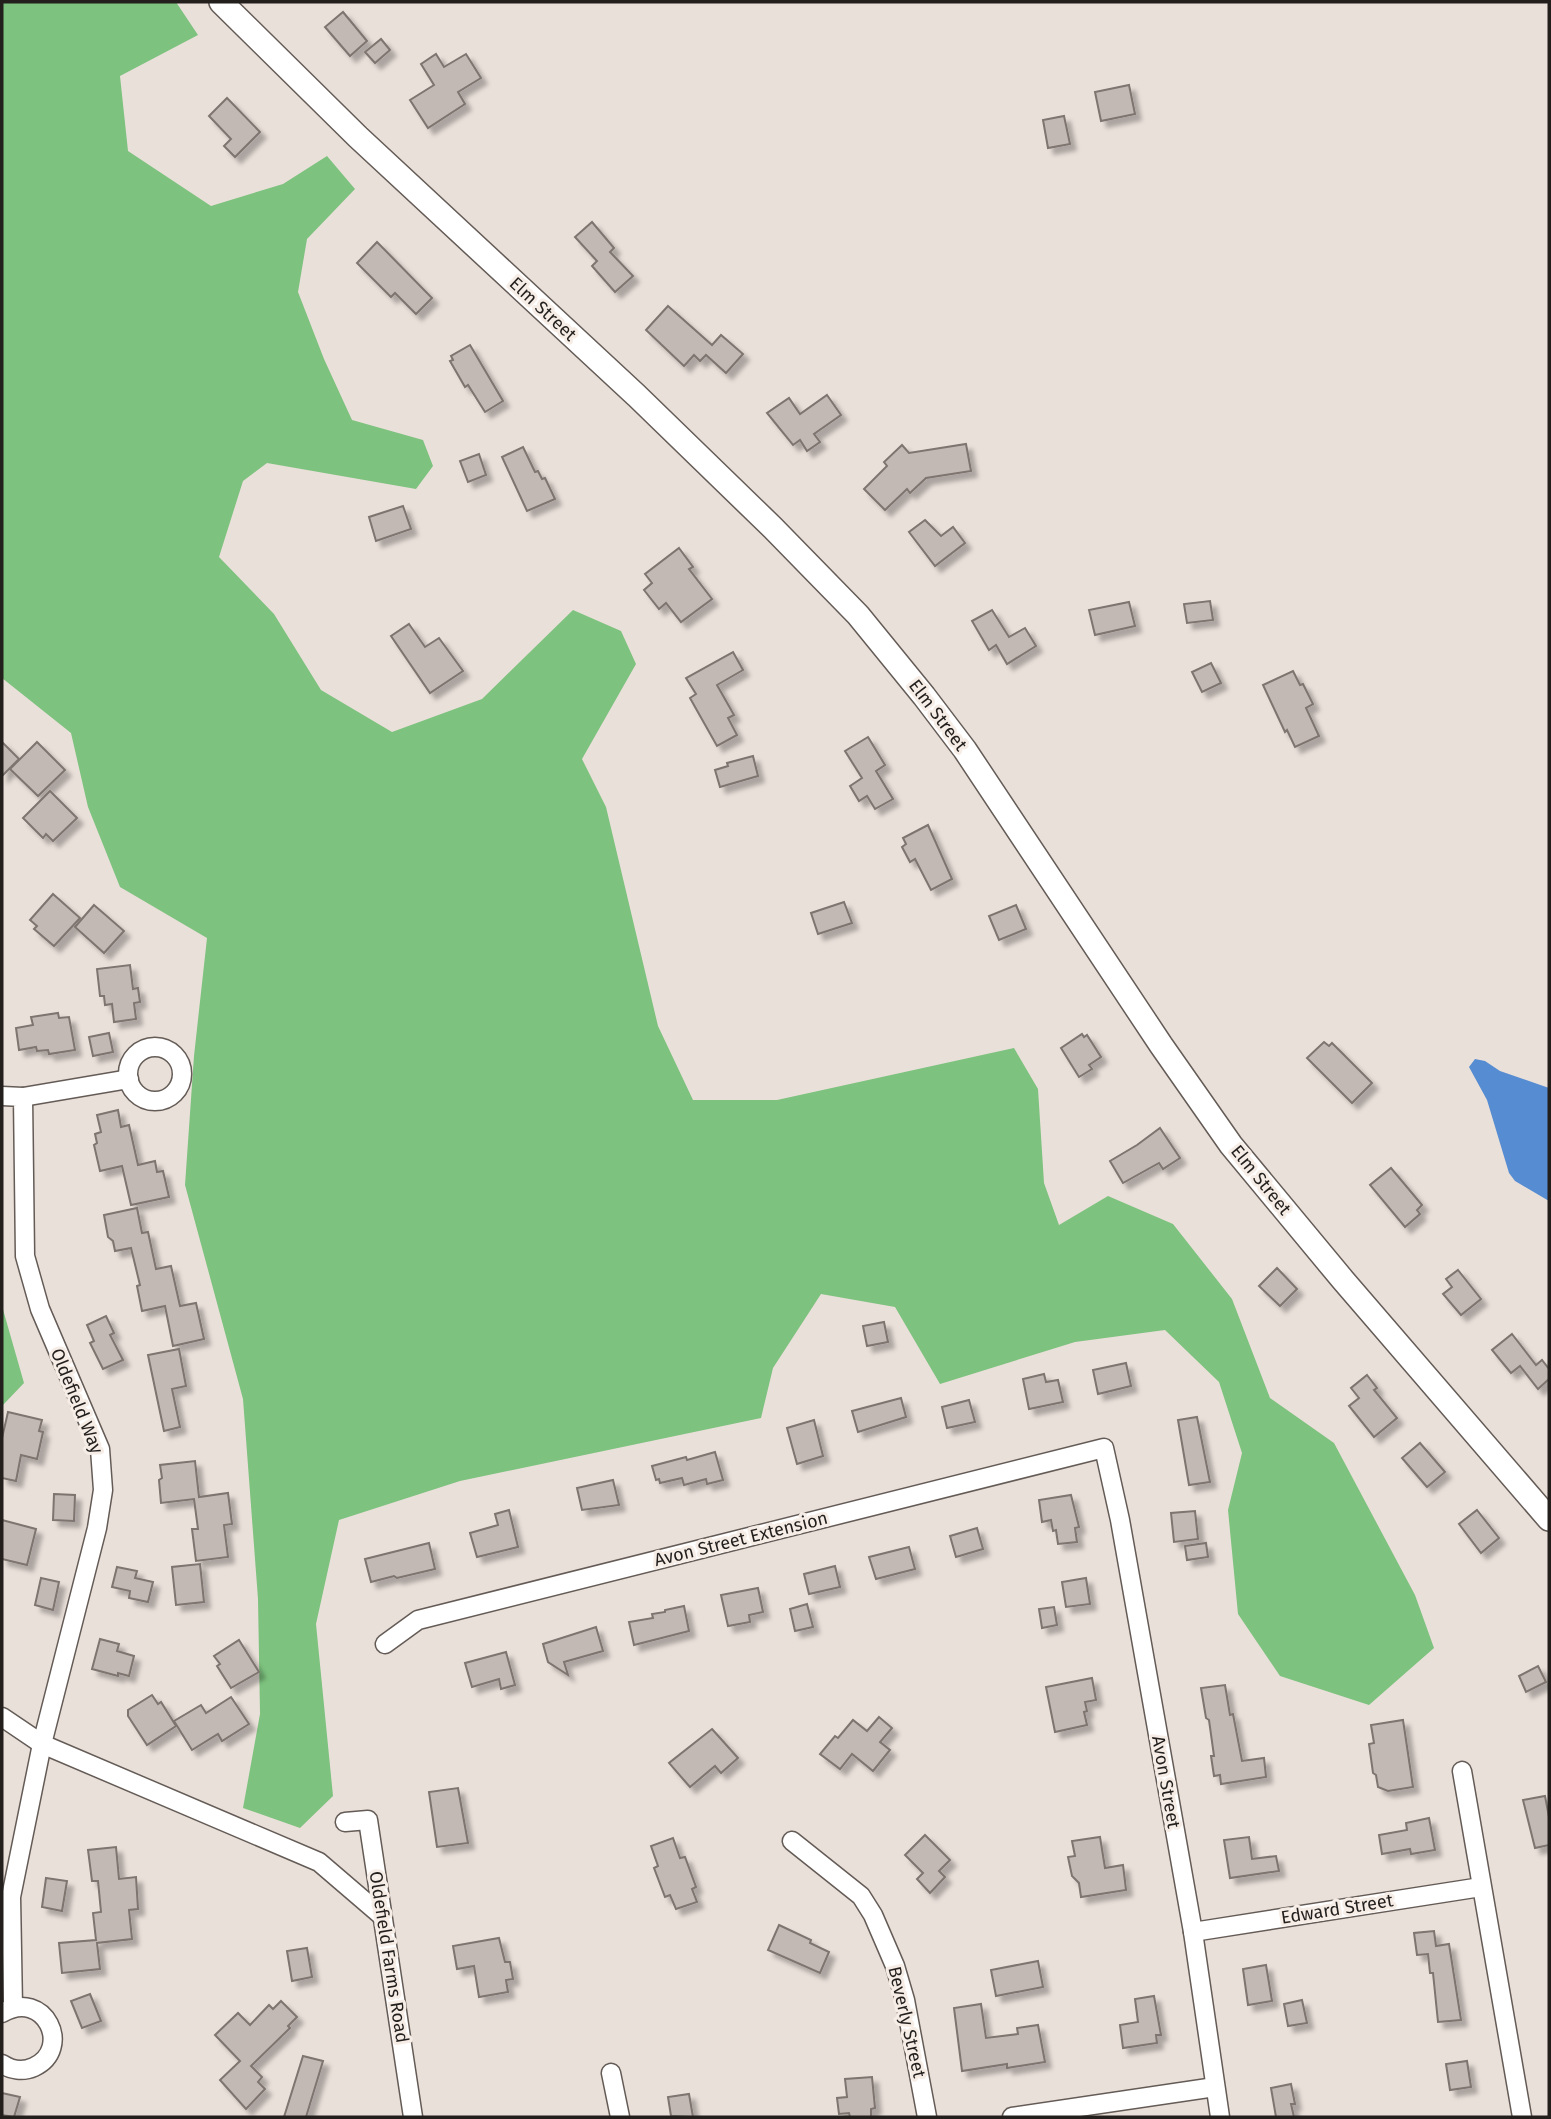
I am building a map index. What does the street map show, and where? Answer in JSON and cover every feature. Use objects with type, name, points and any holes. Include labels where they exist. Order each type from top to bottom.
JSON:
[{"type":"street","name":"Elm Street","points":[[221,2],[358,138],[646,404],[858,615],[965,750],[1161,1045],[1231,1145],[1343,1280],[1549,1519]]},
{"type":"street","points":[[2,1096],[23,1097],[129,1079]]},
{"type":"street","name":"Oldefield Way","points":[[2,2064],[15,2070],[27,2070],[37,2066],[45,2060],[53,2041],[48,2022],[42,2014],[33,2009],[8,2010],[10,1897],[41,1744],[97,1528],[103,1490],[100,1449],[40,1309],[25,1256],[23,1097]]},
{"type":"street","name":"Avon Street Extension","points":[[385,1644],[418,1620],[1104,1448]]},
{"type":"street","name":"Avon Street","points":[[1104,1448],[1120,1520],[1193,1932],[1220,2117]]},
{"type":"street","points":[[2,1717],[41,1744],[319,1862],[382,1916]]},
{"type":"street","points":[[1462,1772],[1522,2117]]},
{"type":"street","name":"Oldefield Farms Road","points":[[345,1822],[368,1820],[412,2117]]},
{"type":"street","name":"Beverly Street","points":[[792,1841],[861,1896],[873,1915],[895,1966],[905,2000],[927,2117]]},
{"type":"street","name":"Edward Street","points":[[1193,1932],[1481,1887]]},
{"type":"street","points":[[611,2073],[620,2117]]},
{"type":"street","points":[[1012,2117],[1215,2087]]},
{"type":"green space","points":[[2,2],[176,2],[198,35],[120,76],[128,151],[211,206],[283,184],[327,156],[355,189],[307,239],[298,292],[352,420],[423,440],[433,466],[416,489],[267,463],[243,481],[219,557],[274,614],[321,690],[392,732],[482,699],[573,610],[621,631],[636,664],[582,759],[606,807],[658,1026],[693,1100],[777,1100],[1014,1048],[1038,1089],[1044,1183],[1059,1225],[1108,1196],[1173,1224],[1232,1299],[1270,1398],[1334,1443],[1415,1595],[1434,1648],[1369,1705],[1280,1676],[1238,1614],[1228,1510],[1242,1453],[1219,1382],[1165,1330],[1075,1342],[940,1384],[895,1307],[821,1294],[773,1368],[761,1418],[460,1481],[339,1520],[316,1624],[333,1796],[300,1828],[243,1808],[260,1714],[258,1599],[243,1399],[185,1185],[194,1056],[207,938],[120,887],[88,807],[71,733],[2,678]]},
{"type":"green space","points":[[2,1306],[24,1383],[2,1406]]},
{"type":"water","points":[[1475,1059],[1549,1088],[1549,1201],[1515,1181],[1509,1173],[1487,1100],[1469,1067]]},
{"type":"building","points":[[343,12],[367,41],[350,56],[325,27]]},
{"type":"building","points":[[381,39],[390,50],[375,63],[365,52]]},
{"type":"building","points":[[436,54],[444,67],[466,54],[481,78],[458,92],[465,104],[428,128],[410,100],[434,85],[421,64]]},
{"type":"building","points":[[1129,85],[1135,114],[1101,121],[1095,92]]},
{"type":"building","points":[[227,98],[260,132],[235,157],[224,146],[231,139],[209,116]]},
{"type":"building","points":[[1064,116],[1070,144],[1048,148],[1043,120]]},
{"type":"building","points":[[592,222],[614,248],[610,252],[633,276],[615,292],[592,266],[597,261],[575,237]]},
{"type":"building","points":[[377,242],[432,298],[416,314],[395,293],[391,297],[357,263]]},
{"type":"building","points":[[668,306],[712,345],[721,335],[743,354],[726,373],[706,355],[700,361],[694,355],[684,366],[646,330]]},
{"type":"building","points":[[470,345],[503,401],[485,412],[468,385],[465,387],[450,361],[453,360],[451,356]]},
{"type":"building","points":[[827,395],[841,415],[814,434],[820,442],[807,451],[800,440],[793,445],[767,413],[789,398],[800,414]]},
{"type":"building","points":[[966,444],[971,471],[926,478],[910,493],[907,489],[885,510],[864,489],[887,466],[884,462],[902,445],[909,453]]},
{"type":"building","points":[[523,447],[535,472],[538,471],[542,479],[545,478],[555,499],[527,511],[502,457]]},
{"type":"building","points":[[479,454],[486,475],[468,482],[460,461]]},
{"type":"building","points":[[403,506],[411,529],[376,541],[369,517]]},
{"type":"building","points":[[925,520],[941,536],[953,527],[965,543],[935,566],[909,532]]},
{"type":"building","points":[[679,548],[693,567],[689,569],[712,599],[681,622],[666,603],[659,609],[644,590],[652,583],[645,574]]},
{"type":"building","points":[[1210,601],[1213,620],[1187,623],[1184,604]]},
{"type":"building","points":[[1129,602],[1135,626],[1095,635],[1089,610]]},
{"type":"building","points":[[992,610],[1009,637],[1025,628],[1036,646],[1007,664],[996,645],[989,650],[972,621]]},
{"type":"building","points":[[409,624],[425,647],[439,638],[463,671],[430,693],[391,636]]},
{"type":"building","points":[[733,652],[743,670],[717,685],[734,715],[728,718],[737,735],[717,746],[690,698],[696,694],[686,678]]},
{"type":"building","points":[[1211,663],[1221,683],[1202,692],[1192,672]]},
{"type":"building","points":[[1293,671],[1313,704],[1306,708],[1319,736],[1295,747],[1263,685]]},
{"type":"building","points":[[868,737],[885,765],[876,771],[893,799],[875,809],[867,796],[859,801],[850,786],[862,778],[845,751]]},
{"type":"building","points":[[2,742],[19,759],[2,776]]},
{"type":"building","points":[[37,742],[65,770],[38,796],[10,769]]},
{"type":"building","points":[[753,756],[758,776],[720,787],[715,770],[728,766],[727,763]]},
{"type":"building","points":[[50,791],[77,818],[53,841],[46,834],[43,838],[23,818]]},
{"type":"building","points":[[928,825],[952,879],[931,890],[915,859],[910,862],[902,847],[906,844],[903,838]]},
{"type":"building","points":[[53,894],[80,918],[54,946],[34,929],[37,926],[30,920]]},
{"type":"building","points":[[844,902],[852,923],[818,934],[811,913]]},
{"type":"building","points":[[94,905],[124,931],[104,953],[75,927]]},
{"type":"building","points":[[1016,905],[1026,929],[999,940],[989,916]]},
{"type":"building","points":[[130,965],[133,989],[138,988],[140,1002],[134,1003],[136,1019],[114,1022],[112,1004],[105,1005],[104,996],[100,996],[97,969]]},
{"type":"building","points":[[58,1013],[59,1018],[69,1017],[75,1050],[49,1054],[48,1050],[37,1051],[36,1047],[19,1050],[16,1028],[33,1025],[31,1017]]},
{"type":"building","points":[[109,1033],[113,1052],[93,1056],[89,1037]]},
{"type":"building","points":[[1082,1034],[1084,1037],[1087,1035],[1101,1057],[1089,1065],[1092,1069],[1079,1077],[1061,1048]]},
{"type":"building","points":[[1324,1042],[1329,1046],[1332,1043],[1372,1083],[1352,1103],[1307,1058]]},
{"type":"building","points":[[118,1110],[121,1127],[129,1125],[138,1165],[155,1161],[157,1172],[163,1171],[169,1197],[131,1205],[122,1166],[100,1171],[94,1145],[97,1143],[95,1134],[101,1132],[97,1115]]},
{"type":"building","points":[[1160,1128],[1180,1158],[1163,1169],[1159,1163],[1123,1183],[1110,1161]]},
{"type":"building","points":[[1391,1168],[1422,1205],[1417,1210],[1420,1214],[1405,1227],[1370,1185]]},
{"type":"building","points":[[137,1208],[142,1233],[148,1232],[156,1269],[171,1266],[180,1306],[196,1303],[204,1339],[173,1346],[165,1306],[142,1311],[137,1286],[140,1285],[131,1248],[115,1251],[113,1241],[108,1237],[104,1215]]},
{"type":"building","points":[[1277,1268],[1297,1289],[1280,1306],[1259,1286]]},
{"type":"building","points":[[1458,1270],[1481,1299],[1461,1315],[1443,1294],[1452,1287],[1446,1279]]},
{"type":"building","points":[[106,1316],[114,1333],[110,1335],[123,1360],[103,1369],[90,1343],[94,1341],[87,1325]]},
{"type":"building","points":[[884,1322],[888,1342],[867,1346],[863,1326]]},
{"type":"building","points":[[1512,1334],[1536,1365],[1542,1360],[1549,1369],[1549,1379],[1538,1389],[1520,1366],[1511,1373],[1492,1350]]},
{"type":"building","points":[[179,1349],[186,1386],[172,1389],[180,1427],[164,1431],[148,1355]]},
{"type":"building","points":[[1126,1363],[1131,1386],[1098,1394],[1093,1370]]},
{"type":"building","points":[[1044,1374],[1046,1382],[1058,1380],[1063,1402],[1029,1409],[1023,1379]]},
{"type":"building","points":[[1367,1375],[1377,1388],[1374,1390],[1397,1418],[1374,1437],[1349,1406],[1359,1398],[1351,1388]]},
{"type":"building","points":[[901,1398],[906,1417],[858,1432],[852,1411]]},
{"type":"building","points":[[969,1400],[975,1422],[947,1428],[942,1407]]},
{"type":"building","points":[[8,1412],[42,1420],[39,1431],[43,1432],[37,1459],[21,1455],[16,1481],[2,1478],[2,1438]]},
{"type":"building","points":[[1197,1417],[1210,1482],[1189,1485],[1178,1420]]},
{"type":"building","points":[[814,1420],[823,1456],[797,1464],[787,1428]]},
{"type":"building","points":[[1420,1443],[1445,1472],[1427,1487],[1402,1458]]},
{"type":"building","points":[[715,1452],[723,1480],[707,1484],[706,1479],[684,1485],[682,1478],[660,1483],[659,1479],[656,1480],[652,1466]]},
{"type":"building","points":[[195,1461],[199,1497],[228,1493],[232,1524],[224,1525],[228,1557],[196,1561],[192,1529],[198,1529],[194,1499],[161,1503],[160,1465]]},
{"type":"building","points":[[613,1480],[619,1505],[582,1510],[577,1488]]},
{"type":"building","points":[[54,1494],[75,1495],[74,1521],[53,1520]]},
{"type":"building","points":[[1071,1495],[1079,1527],[1075,1528],[1077,1542],[1058,1544],[1051,1520],[1042,1522],[1039,1500]]},
{"type":"building","points":[[509,1510],[518,1547],[477,1557],[470,1533],[498,1525],[495,1514]]},
{"type":"building","points":[[1477,1510],[1499,1538],[1481,1553],[1459,1524]]},
{"type":"building","points":[[1195,1511],[1198,1539],[1174,1542],[1171,1513]]},
{"type":"building","points":[[2,1520],[36,1529],[27,1565],[2,1559]]},
{"type":"building","points":[[977,1528],[983,1549],[956,1557],[950,1536]]},
{"type":"building","points":[[429,1543],[435,1569],[371,1582],[365,1559]]},
{"type":"building","points":[[1206,1543],[1208,1557],[1187,1560],[1185,1546]]},
{"type":"building","points":[[909,1547],[915,1569],[876,1579],[869,1557]]},
{"type":"building","points":[[200,1564],[204,1602],[176,1605],[172,1567]]},
{"type":"building","points":[[835,1566],[840,1587],[809,1594],[804,1574]]},
{"type":"building","points":[[117,1567],[137,1571],[135,1578],[153,1582],[148,1602],[129,1598],[130,1591],[112,1587]]},
{"type":"building","points":[[41,1578],[59,1582],[53,1610],[35,1605]]},
{"type":"building","points":[[1086,1578],[1090,1604],[1066,1607],[1062,1582]]},
{"type":"building","points":[[758,1588],[763,1612],[749,1615],[750,1622],[728,1626],[721,1595]]},
{"type":"building","points":[[807,1604],[813,1627],[795,1631],[790,1609]]},
{"type":"building","points":[[684,1606],[689,1631],[634,1645],[629,1622],[653,1618],[652,1614]]},
{"type":"building","points":[[1054,1607],[1057,1625],[1042,1628],[1039,1609]]},
{"type":"building","points":[[596,1627],[603,1651],[564,1662],[568,1675],[548,1662],[543,1644]]},
{"type":"building","points":[[100,1639],[119,1644],[117,1651],[134,1656],[129,1676],[92,1669]]},
{"type":"building","points":[[239,1640],[259,1672],[231,1688],[214,1656]]},
{"type":"building","points":[[506,1652],[515,1685],[501,1689],[499,1679],[472,1687],[465,1663]]},
{"type":"building","points":[[1538,1666],[1546,1682],[1526,1692],[1519,1676]]},
{"type":"building","points":[[1092,1678],[1096,1700],[1085,1702],[1087,1725],[1055,1732],[1046,1687]]},
{"type":"building","points":[[1225,1685],[1242,1761],[1264,1758],[1266,1777],[1221,1784],[1220,1775],[1214,1776],[1209,1720],[1206,1718],[1201,1688]]},
{"type":"building","points":[[152,1695],[158,1704],[161,1702],[176,1726],[147,1745],[128,1716],[128,1710]]},
{"type":"building","points":[[231,1697],[249,1724],[222,1741],[218,1734],[192,1750],[174,1721],[201,1705],[206,1713]]},
{"type":"building","points":[[879,1717],[892,1728],[880,1742],[890,1750],[873,1771],[852,1754],[840,1769],[820,1754],[853,1720],[867,1731]]},
{"type":"building","points":[[1403,1720],[1413,1787],[1388,1791],[1378,1787],[1376,1775],[1373,1773],[1369,1744],[1374,1743],[1371,1725]]},
{"type":"building","points":[[712,1729],[738,1758],[721,1773],[715,1766],[690,1787],[669,1763]]},
{"type":"building","points":[[458,1788],[468,1843],[437,1847],[429,1792]]},
{"type":"building","points":[[1545,1796],[1549,1817],[1549,1845],[1535,1848],[1523,1800]]},
{"type":"building","points":[[1429,1818],[1435,1850],[1411,1854],[1410,1849],[1382,1854],[1379,1835],[1407,1830],[1406,1823]]},
{"type":"building","points":[[925,1835],[950,1860],[939,1871],[945,1877],[930,1893],[917,1879],[923,1873],[905,1855]]},
{"type":"building","points":[[1100,1837],[1105,1868],[1123,1865],[1126,1890],[1081,1897],[1079,1883],[1072,1876],[1068,1857],[1075,1856],[1072,1841]]},
{"type":"building","points":[[1249,1837],[1252,1859],[1276,1856],[1279,1871],[1230,1878],[1224,1840]]},
{"type":"building","points":[[673,1838],[680,1858],[685,1857],[696,1887],[692,1889],[697,1902],[676,1909],[670,1895],[665,1897],[654,1868],[658,1866],[651,1846]]},
{"type":"building","points":[[116,1847],[119,1879],[136,1877],[138,1909],[129,1910],[132,1939],[97,1943],[100,1969],[62,1973],[59,1943],[96,1940],[93,1913],[101,1912],[98,1881],[92,1881],[88,1850]]},
{"type":"building","points":[[46,1878],[67,1881],[62,1911],[42,1907]]},
{"type":"building","points":[[779,1925],[829,1952],[820,1973],[768,1950]]},
{"type":"building","points":[[1434,1931],[1436,1946],[1449,1944],[1461,2020],[1438,2022],[1433,1973],[1430,1973],[1428,1954],[1417,1955],[1414,1933]]},
{"type":"building","points":[[499,1938],[505,1962],[510,1962],[513,1979],[506,1980],[508,1992],[479,1997],[474,1966],[457,1969],[453,1946]]},
{"type":"building","points":[[307,1948],[312,1977],[292,1981],[287,1951]]},
{"type":"building","points":[[1038,1961],[1043,1987],[996,1996],[991,1970]]},
{"type":"building","points":[[1266,1965],[1272,2001],[1248,2005],[1243,1969]]},
{"type":"building","points":[[90,1994],[101,2021],[82,2028],[71,2001]]},
{"type":"building","points":[[1154,1996],[1161,2035],[1156,2035],[1157,2043],[1123,2048],[1120,2025],[1138,2022],[1135,1999]]},
{"type":"building","points":[[1302,2000],[1307,2023],[1288,2026],[1284,2004]]},
{"type":"building","points":[[281,2001],[297,2017],[288,2026],[290,2028],[251,2066],[262,2077],[258,2082],[265,2089],[246,2109],[220,2080],[240,2061],[215,2035],[238,2013],[250,2025],[269,2005],[273,2009]]},
{"type":"building","points":[[981,2004],[986,2038],[1018,2034],[1017,2028],[1038,2025],[1045,2062],[1007,2068],[1007,2064],[962,2071],[954,2008]]},
{"type":"building","points":[[303,2056],[323,2061],[306,2117],[284,2117]]},
{"type":"building","points":[[1467,2061],[1471,2087],[1450,2090],[1446,2064]]},
{"type":"building","points":[[872,2077],[875,2108],[871,2109],[871,2117],[839,2114],[837,2098],[847,2097],[845,2079]]},
{"type":"building","points":[[1291,2084],[1295,2104],[1291,2104],[1294,2117],[1276,2117],[1271,2088]]},
{"type":"building","points":[[2,2093],[20,2097],[14,2117],[2,2115]]},
{"type":"building","points":[[689,2094],[693,2117],[671,2116],[668,2097]]}]
